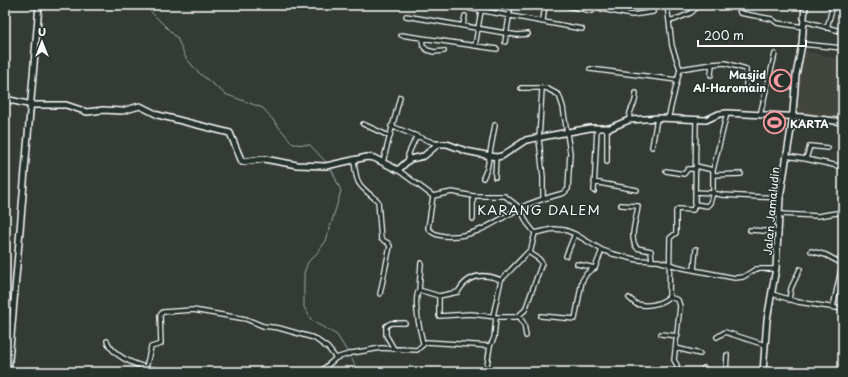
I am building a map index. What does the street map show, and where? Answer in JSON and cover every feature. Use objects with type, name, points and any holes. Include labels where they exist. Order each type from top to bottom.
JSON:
[{"type":"street","points":[[8,372],[39,5]]},
{"type":"street","points":[[475,46],[482,5]]},
{"type":"street","points":[[505,42],[511,5]]},
{"type":"street","points":[[543,20],[545,5]]},
{"type":"street","points":[[563,5],[592,11],[601,7],[632,15],[653,12],[652,5]]},
{"type":"street","points":[[625,5],[625,13]]},
{"type":"street","points":[[667,5],[672,46],[680,70],[668,119]]},
{"type":"street","name":"Jalan Jamaludin","points":[[762,372],[776,269],[780,198],[792,117],[796,75],[805,21],[805,5]]},
{"type":"street","points":[[827,28],[833,5]]},
{"type":"street","points":[[669,20],[674,20],[692,13],[698,6],[738,6],[740,13],[749,16],[804,27]]},
{"type":"street","points":[[468,8],[543,20],[582,29]]},
{"type":"street","points":[[406,16],[517,35],[528,34]]},
{"type":"street","points":[[463,26],[465,16]]},
{"type":"street","points":[[805,21],[843,32]]},
{"type":"street","points":[[401,35],[497,49]]},
{"type":"street","points":[[422,38],[423,46],[427,50],[444,51]]},
{"type":"street","points":[[802,44],[842,48]]},
{"type":"street","points":[[760,115],[775,54]]},
{"type":"street","points":[[680,70],[725,63],[746,68],[746,86]]},
{"type":"street","points":[[712,64],[712,75]]},
{"type":"street","points":[[590,69],[677,80]]},
{"type":"street","points":[[433,196],[428,225],[430,231],[436,235],[454,237],[468,235],[502,220],[520,208],[564,193],[568,189],[570,160],[563,107],[559,95],[551,90],[521,88]]},
{"type":"street","points":[[542,89],[539,139],[543,177],[543,199]]},
{"type":"street","points":[[629,120],[629,112],[635,103],[636,93]]},
{"type":"street","points":[[383,162],[391,126],[400,97]]},
{"type":"street","points":[[5,100],[31,105],[66,104],[87,112],[103,110],[122,111],[136,106],[142,106],[158,115],[230,133],[242,162],[264,159],[297,165],[326,166],[354,159],[370,157],[398,170],[433,196],[440,196],[450,192],[473,196],[505,196],[520,208],[527,223],[535,233]]},
{"type":"street","points":[[391,126],[437,144],[447,144],[466,151],[496,157],[502,156],[526,140],[539,139],[567,132],[607,128],[629,120],[657,118],[706,120],[719,114],[727,113],[843,122]]},
{"type":"street","points":[[695,204],[707,206],[710,203],[713,193],[712,170],[727,113]]},
{"type":"street","points":[[652,147],[657,118]]},
{"type":"street","points":[[669,297],[668,264],[670,238],[676,233],[676,211],[678,209],[693,210],[695,204],[696,119]]},
{"type":"street","points":[[363,124],[389,136]]},
{"type":"street","points":[[483,178],[490,156],[495,125]]},
{"type":"street","points":[[594,191],[597,128]]},
{"type":"street","points":[[607,128],[607,162]]},
{"type":"street","points":[[408,160],[408,155],[416,137]]},
{"type":"street","points":[[398,170],[408,160],[424,156],[437,144]]},
{"type":"street","points":[[806,159],[810,146],[828,148]]},
{"type":"street","points":[[786,156],[843,167]]},
{"type":"street","points":[[495,177],[496,157]]},
{"type":"street","points":[[354,159],[358,184],[378,201],[379,233],[381,239],[390,246],[380,294]]},
{"type":"street","points":[[666,171],[684,174],[688,169],[696,167],[712,170]]},
{"type":"street","points":[[712,175],[741,174]]},
{"type":"street","points":[[594,182],[637,190]]},
{"type":"street","points":[[695,192],[780,198]]},
{"type":"street","points":[[473,196],[473,219]]},
{"type":"street","points":[[621,205],[638,206],[634,244],[637,248],[651,251],[652,261]]},
{"type":"street","points":[[780,214],[818,216],[843,212],[843,217]]},
{"type":"street","points":[[535,233],[559,229],[575,234],[602,250],[638,260],[652,261],[736,278],[743,277],[756,269],[776,269]]},
{"type":"street","points":[[750,230],[779,232]]},
{"type":"street","points":[[486,372],[490,346],[494,338],[495,317],[501,280],[530,250],[535,233]]},
{"type":"street","points":[[566,256],[575,234]]},
{"type":"street","points":[[694,270],[696,249]]},
{"type":"street","points":[[439,296],[439,316],[470,314],[510,318],[519,316],[525,310],[542,263],[530,253],[530,250]]},
{"type":"street","points":[[541,316],[575,319],[582,281],[587,273],[596,268],[602,250]]},
{"type":"street","points":[[811,251],[826,255],[843,265],[840,272],[833,307]]},
{"type":"street","points":[[421,263],[419,290],[417,296],[418,320],[423,343]]},
{"type":"street","points":[[577,264],[596,268]]},
{"type":"street","points":[[789,300],[800,269]]},
{"type":"street","points":[[419,290],[439,296],[458,292],[465,282],[483,275],[501,280]]},
{"type":"street","points":[[772,294],[789,300],[843,309]]},
{"type":"street","points":[[629,298],[636,304],[654,305],[662,303],[669,297]]},
{"type":"street","points":[[669,297],[680,302],[678,336],[674,360],[678,365],[678,372]]},
{"type":"street","points":[[145,372],[151,347],[161,344],[160,316],[162,312],[176,310],[210,312],[246,319],[260,325],[305,335],[324,344],[336,358]]},
{"type":"street","points":[[519,316],[524,324],[526,336]]},
{"type":"street","points":[[394,349],[386,335],[386,326],[391,323],[404,323]]},
{"type":"street","points":[[717,337],[725,332],[765,345]]},
{"type":"street","points":[[661,334],[678,336]]},
{"type":"street","points":[[107,341],[116,354],[147,367],[180,372]]},
{"type":"street","points":[[423,343],[490,346]]},
{"type":"street","points":[[320,372],[336,358],[350,354],[381,348],[417,350],[423,343]]},
{"type":"street","points":[[676,348],[700,354]]},
{"type":"street","points":[[726,372],[727,355]]},
{"type":"street","points":[[744,372],[762,372]]},
{"type":"shaded area","points":[[802,50],[843,60],[843,120],[800,114],[796,111]]},
{"type":"waterway","points":[[144,5],[177,38],[186,58],[198,72],[225,94],[263,108],[293,144],[310,145],[328,164]]},
{"type":"waterway","points":[[330,166],[341,191],[326,241],[308,262],[304,273],[304,307],[312,321],[337,335],[348,353]]},
{"type":"waterway","points":[[350,355],[358,372]]},
{"type":"place","name":"Masjid Al-Haromain","points":[[781,80]]},
{"type":"place","name":"KARTA","points":[[775,123]]},
{"type":"district","name":"KARANG DALEM","points":[[539,209]]}]
